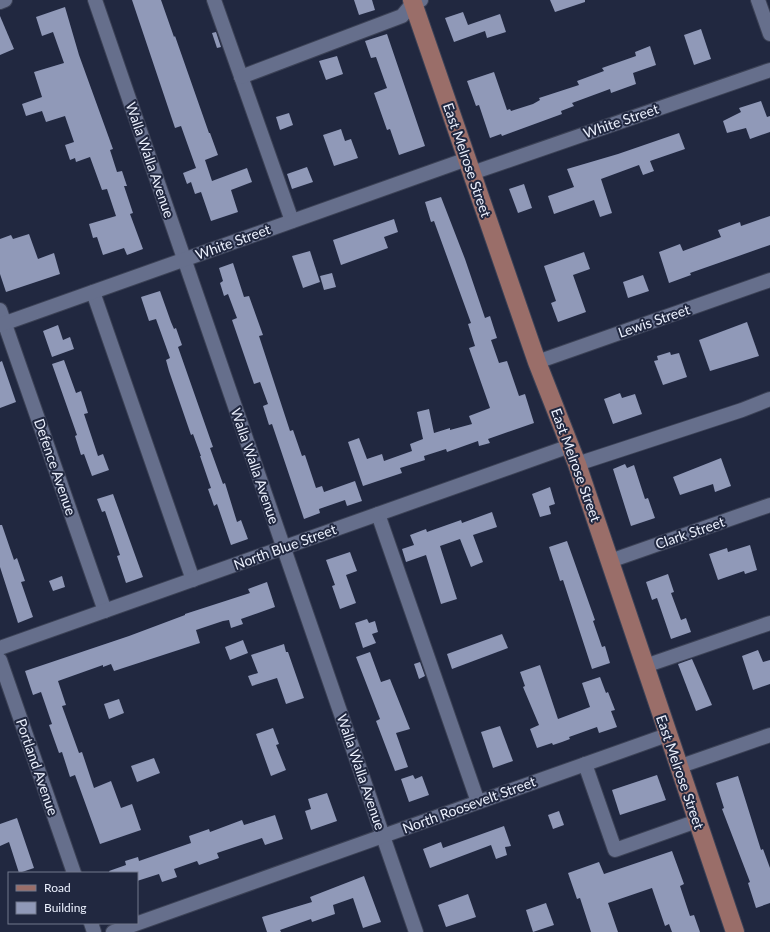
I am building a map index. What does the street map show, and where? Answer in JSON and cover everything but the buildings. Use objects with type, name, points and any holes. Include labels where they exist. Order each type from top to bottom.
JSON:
[{"type":"main road","name":"East Melrose Street","points":[[415,1],[469,166],[537,362],[570,446],[610,561],[667,735],[735,932]]},
{"type":"street","points":[[0,2],[5,0]]},
{"type":"street","name":"Walla Walla Avenue","points":[[95,0],[416,932]]},
{"type":"street","points":[[214,0],[292,221]]},
{"type":"street","points":[[758,0],[770,34]]},
{"type":"street","points":[[242,77],[402,16],[415,1]]},
{"type":"street","name":"White Street","points":[[2,324],[292,221],[770,70]]},
{"type":"street","name":"Lewis Street","points":[[537,362],[770,280]]},
{"type":"street","points":[[93,292],[193,580]]},
{"type":"street","name":"Defence Avenue","points":[[0,310],[2,324],[105,611]]},
{"type":"street","points":[[576,464],[742,410],[770,399]]},
{"type":"street","name":"North Blue Street","points":[[0,648],[570,446]]},
{"type":"street","name":"Clark Street","points":[[610,561],[770,506]]},
{"type":"street","points":[[378,514],[478,802]]},
{"type":"street","points":[[645,666],[770,623]]},
{"type":"street","name":"Portland Avenue","points":[[0,660],[74,872]]},
{"type":"street","name":"North Roosevelt Street","points":[[138,923],[667,735]]},
{"type":"street","points":[[678,767],[770,735]]},
{"type":"street","points":[[585,764],[615,850],[697,821]]},
{"type":"street","name":"North Roosevelt Street","points":[[113,932],[136,924]]}]
